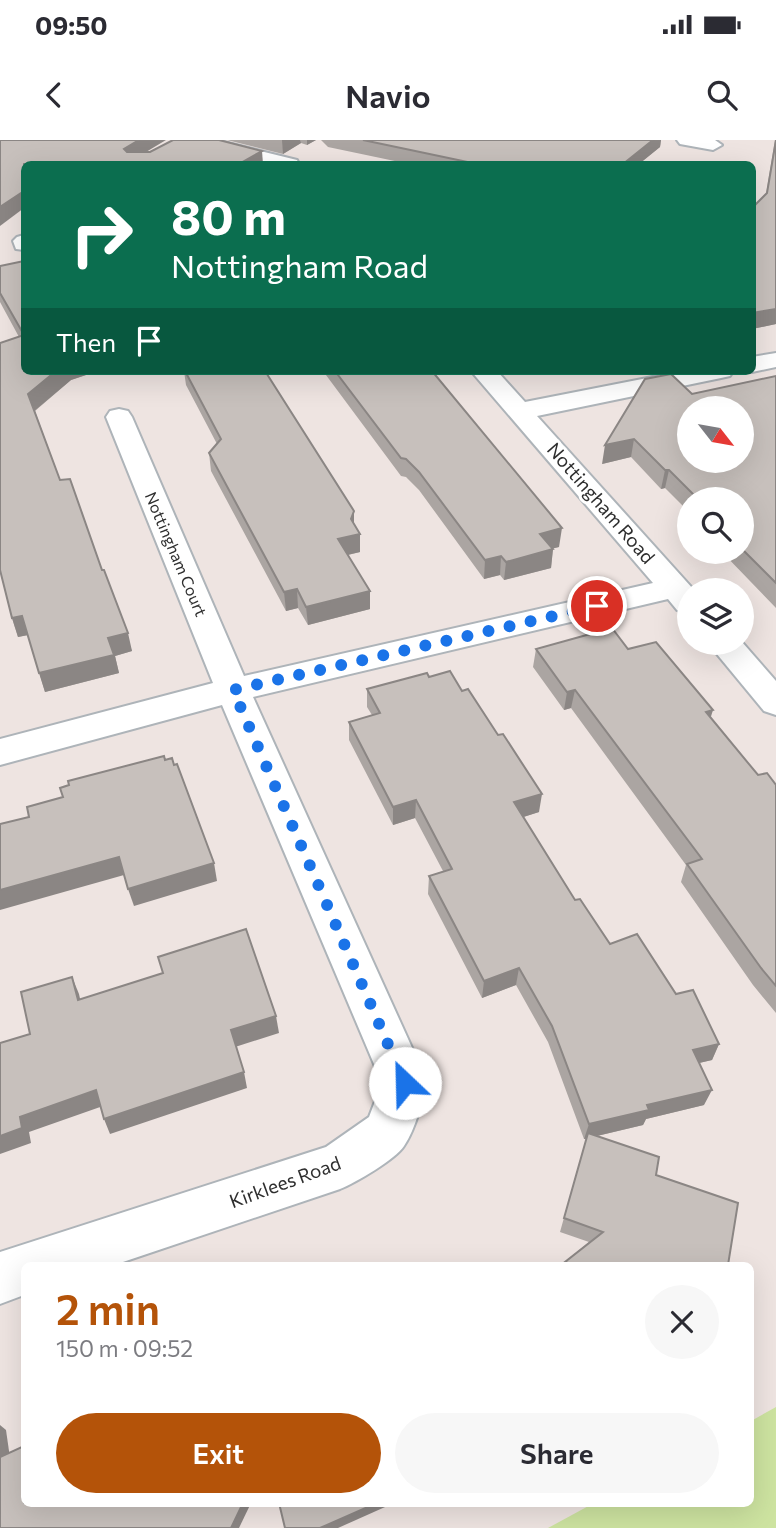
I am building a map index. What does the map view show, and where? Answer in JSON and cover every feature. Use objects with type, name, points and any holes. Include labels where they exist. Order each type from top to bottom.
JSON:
[{"type":"street","points":[[194,140],[278,161]]},
{"type":"street","points":[[686,140],[713,143],[708,161]]},
{"type":"street","points":[[756,364],[776,360]]},
{"type":"street","name":"Nottingham Road","points":[[487,375],[677,590]]},
{"type":"street","points":[[521,411],[701,375]]},
{"type":"street","name":"Nottingham Court","points":[[119,417],[233,690]]},
{"type":"street","name":"Nottingham Road","points":[[0,752],[233,690],[677,597]]},
{"type":"street","points":[[734,655],[776,703]]},
{"type":"street","name":"Kirklees Road","points":[[48,1262],[340,1166],[387,1132],[405,1083],[233,690]]},
{"type":"street","points":[[0,1278],[21,1271]]},
{"type":"green space","points":[[776,1407],[776,1528],[548,1528],[587,1507],[754,1507],[754,1419]]},
{"type":"building","points":[[0,140],[139,140],[124,149],[127,152],[150,152],[173,140],[219,140],[262,151],[244,161],[21,161],[21,193],[0,207]]},
{"type":"building","points":[[363,140],[653,140],[627,161],[463,161]]},
{"type":"building","points":[[776,140],[776,309],[756,312],[756,204],[767,193]]},
{"type":"building","points":[[21,262],[21,330],[0,293],[0,266]]},
{"type":"building","points":[[21,336],[21,375],[51,375],[28,394],[60,480],[70,479],[102,570],[128,633],[108,638],[114,655],[39,673],[22,616],[12,618],[0,570],[0,343]]},
{"type":"building","points":[[187,375],[268,375],[354,511],[351,519],[360,534],[338,539],[370,591],[306,607],[297,589],[284,592],[209,453],[221,439]]},
{"type":"building","points":[[338,375],[435,375],[562,528],[540,534],[553,549],[506,562],[501,556],[485,560],[419,472],[406,459],[401,458]]},
{"type":"building","points":[[672,375],[692,394],[776,376],[776,583],[754,561],[754,487],[686,487],[634,439],[605,445],[645,379]]},
{"type":"building","points":[[612,628],[628,649],[656,642],[713,710],[706,712],[758,775],[767,773],[776,785],[776,986],[687,864],[702,859],[575,690],[567,692],[536,649]]},
{"type":"building","points":[[450,671],[462,691],[468,689],[498,735],[503,734],[542,794],[514,802],[575,900],[580,899],[610,944],[637,934],[676,994],[693,990],[719,1044],[693,1050],[712,1090],[647,1105],[649,1110],[589,1124],[552,1026],[519,968],[484,981],[429,876],[452,869],[416,800],[393,807],[349,722],[380,713],[367,689],[427,673],[429,677]]},
{"type":"building","points":[[164,756],[165,760],[172,758],[174,765],[177,764],[214,863],[128,889],[119,857],[0,890],[0,824],[29,817],[27,807],[63,797],[60,788],[69,785],[68,781]]},
{"type":"building","points":[[246,929],[276,1016],[231,1030],[244,1072],[104,1119],[96,1090],[20,1117],[22,1128],[0,1136],[0,1043],[30,1034],[21,992],[72,977],[78,1000],[163,973],[158,957]]},
{"type":"building","points":[[588,1133],[659,1157],[656,1175],[738,1203],[728,1262],[565,1262],[603,1232],[564,1218]]},
{"type":"building","points":[[21,1447],[21,1507],[241,1507],[231,1528],[0,1528],[0,1457]]},
{"type":"building","points":[[280,1507],[368,1507],[320,1528],[285,1528]]},
{"type":"route","points":[[405,1083],[233,690],[597,606]]}]
